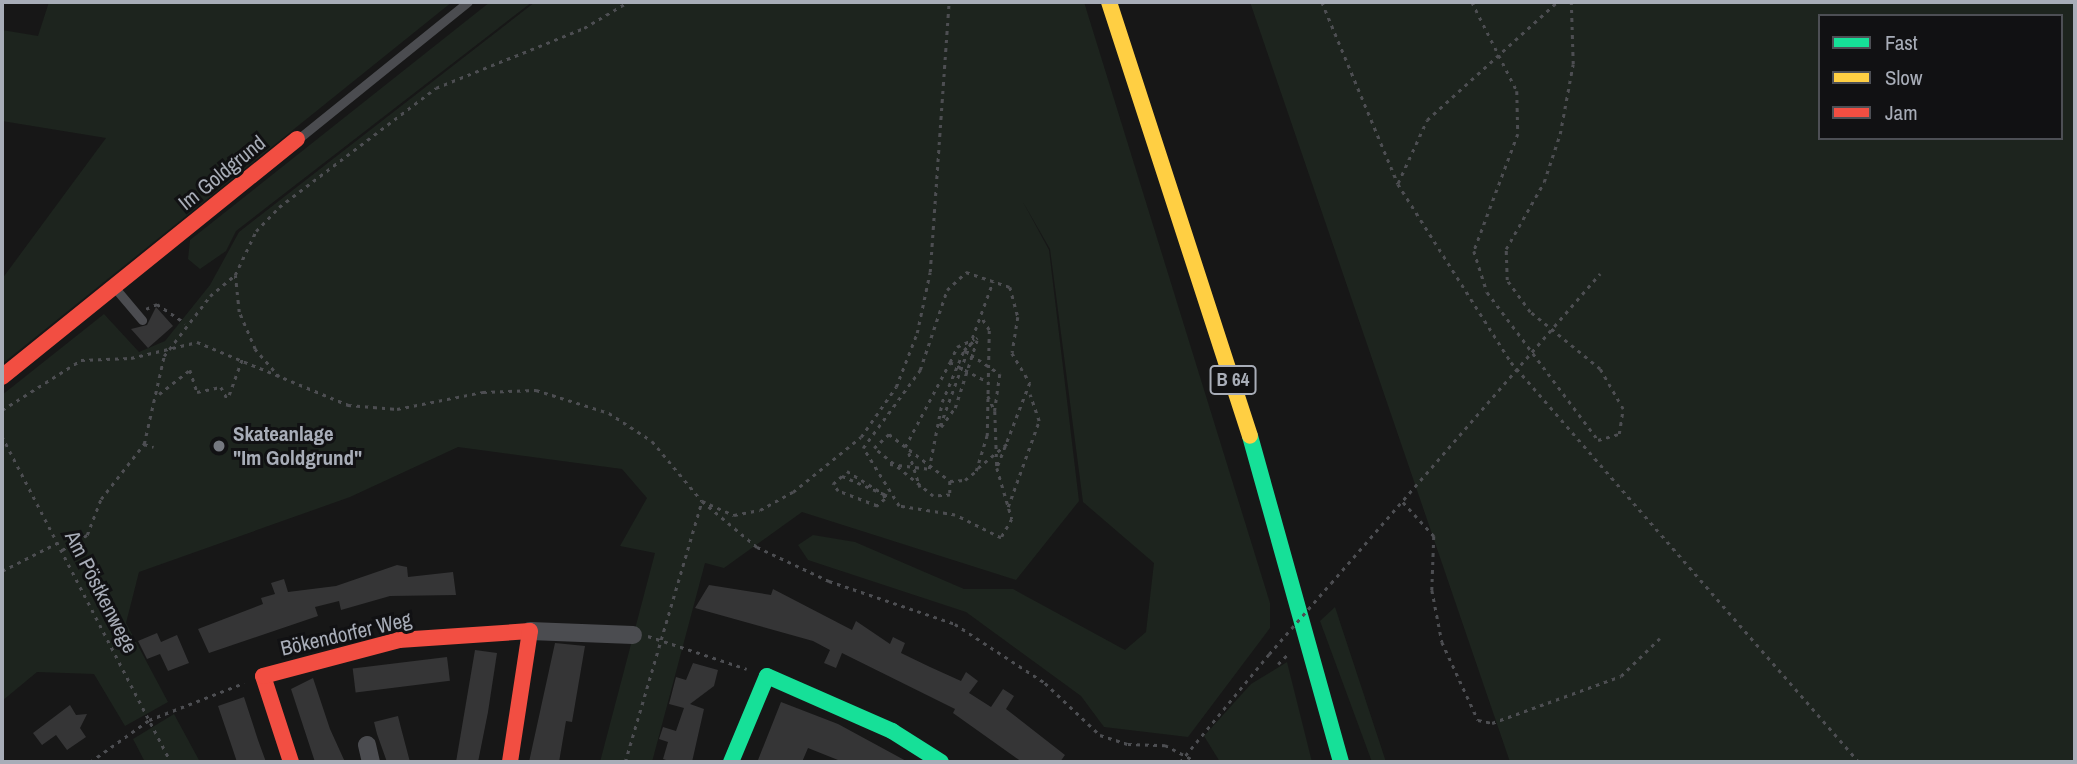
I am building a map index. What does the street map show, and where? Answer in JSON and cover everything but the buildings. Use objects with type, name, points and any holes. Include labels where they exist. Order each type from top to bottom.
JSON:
[{"type":"main road","name":"B 64","points":[[1109,2],[1269,493],[1341,762]]},
{"type":"main road","name":"Im Goldgrund","points":[[2,377],[297,139]]},
{"type":"main road","name":"Bökendorfer Weg","points":[[291,762],[263,677],[399,640],[530,631]]},
{"type":"main road","points":[[510,762],[530,631]]},
{"type":"main road","points":[[731,762],[767,676],[892,731],[941,762]]},
{"type":"street","name":"Bökendorfer Weg","points":[[530,631],[633,635]]},
{"type":"lane","name":"Im Goldgrund","points":[[297,139],[468,2]]},
{"type":"lane","points":[[114,287],[139,316]]},
{"type":"path","points":[[61,550],[86,535],[101,499],[144,444],[169,349],[185,324],[235,275],[256,231],[279,207],[436,88],[584,28],[628,2]]},
{"type":"path","points":[[702,500],[734,515],[776,503],[861,437],[888,399],[917,333],[930,272],[949,2]]},
{"type":"path","points":[[1322,2],[1398,184],[1519,372],[1859,762]]},
{"type":"path","points":[[1472,2],[1517,91],[1518,134],[1474,251],[1487,292],[1531,358],[1598,440],[1619,434],[1623,409],[1600,369],[1530,312],[1507,280],[1506,249],[1544,182],[1560,134],[1573,64],[1571,2]]},
{"type":"path","points":[[1398,184],[1427,120],[1496,54],[1557,2]]},
{"type":"path","points":[[964,350],[1000,374],[995,411],[994,452],[1012,519],[1000,538],[955,515],[899,506],[889,496],[863,448],[898,404],[930,348],[955,278],[966,272],[1010,287],[1017,299],[1012,338],[1039,421],[1009,507]]},
{"type":"path","points":[[1180,762],[1269,654],[1555,331],[1600,274]]},
{"type":"path","points":[[235,275],[239,312],[250,337],[281,380]]},
{"type":"path","points":[[929,469],[928,451],[977,338],[993,281]]},
{"type":"path","points":[[139,316],[157,304],[185,324]]},
{"type":"path","points":[[976,471],[987,436],[989,330],[982,320]]},
{"type":"path","points":[[937,432],[957,366],[964,350],[977,338]]},
{"type":"path","points":[[937,432],[970,372],[976,357],[977,338]]},
{"type":"path","points":[[920,487],[907,449],[957,347],[977,338]]},
{"type":"path","points":[[2,410],[81,360],[131,358],[197,342],[242,359],[281,380],[348,405],[397,409],[483,392],[536,390],[620,420],[652,441],[702,500],[757,547],[829,581],[955,624],[1045,683],[1100,734],[1188,753],[1197,762]]},
{"type":"path","points":[[159,394],[190,370],[197,391],[221,387],[229,398],[242,359]]},
{"type":"path","points":[[950,362],[988,382]]},
{"type":"path","points":[[988,395],[995,411]]},
{"type":"path","points":[[997,468],[1030,396]]},
{"type":"path","points":[[888,399],[898,404]]},
{"type":"path","points":[[950,481],[950,495],[940,500],[890,464],[875,441],[889,434],[929,469],[950,481],[965,481],[994,452],[1008,443]]},
{"type":"path","name":"Am Pöstkenwege","points":[[2,436],[172,762]]},
{"type":"path","points":[[144,444],[154,447]]},
{"type":"path","points":[[890,464],[929,469]]},
{"type":"path","points":[[847,471],[884,494]]},
{"type":"path","points":[[884,494],[877,506],[838,491],[834,480],[842,476],[889,496]]},
{"type":"path","points":[[625,762],[702,500]]},
{"type":"path","points":[[1403,502],[1434,536],[1432,590],[1442,642],[1478,720],[1492,723],[1621,676],[1660,638]]},
{"type":"path","points":[[2,571],[57,543]]},
{"type":"path","points":[[633,635],[660,637],[767,676]]},
{"type":"path","points":[[1278,664],[1292,650]]},
{"type":"path","points":[[90,762],[149,720],[263,677]]},
{"type":"shaded area","points":[[49,2],[452,2],[2,364],[2,279],[106,138],[2,121],[2,30],[38,36]]},
{"type":"shaded area","points":[[490,2],[532,2],[236,231],[226,251],[200,269],[188,259],[190,240]]},
{"type":"shaded area","points":[[535,2],[1084,2],[1270,603],[1270,628],[1188,737],[1104,727],[1081,696],[966,612],[808,560],[798,545],[813,535],[855,542],[964,589],[1013,589],[1125,650],[1146,632],[1154,563],[1083,502],[1050,249],[1023,202],[1049,250],[1079,501],[1016,580],[802,512],[724,568],[705,563],[652,762],[600,762],[655,553],[620,546],[647,498],[622,469],[458,447],[350,497],[139,572],[126,623],[168,702],[125,726],[94,674],[37,672],[2,701],[2,395],[104,314],[139,352],[165,341],[210,285],[239,232]]},
{"type":"shaded area","points":[[1250,2],[2075,2],[2075,762],[1510,762]]},
{"type":"shaded area","points":[[1335,607],[1386,762],[1372,762],[1320,621]]},
{"type":"shaded area","points":[[1287,662],[1312,762],[1220,762],[1204,736],[1251,684]]},
{"type":"shaded area","points":[[174,714],[200,762],[145,762],[133,739]]},
{"type":"traffic: fast","points":[[1250,436],[1341,762]]},
{"type":"traffic: fast","points":[[731,762],[767,676],[892,731],[941,762]]},
{"type":"traffic: slow","points":[[1109,2],[1250,436]]},
{"type":"traffic: jam","points":[[2,377],[297,139]]},
{"type":"traffic: jam","points":[[291,762],[263,676],[399,640],[530,631],[510,762]]},
{"type":"place","name":"Skateanlage \"Im Goldgrund\"","points":[[219,446]]}]
